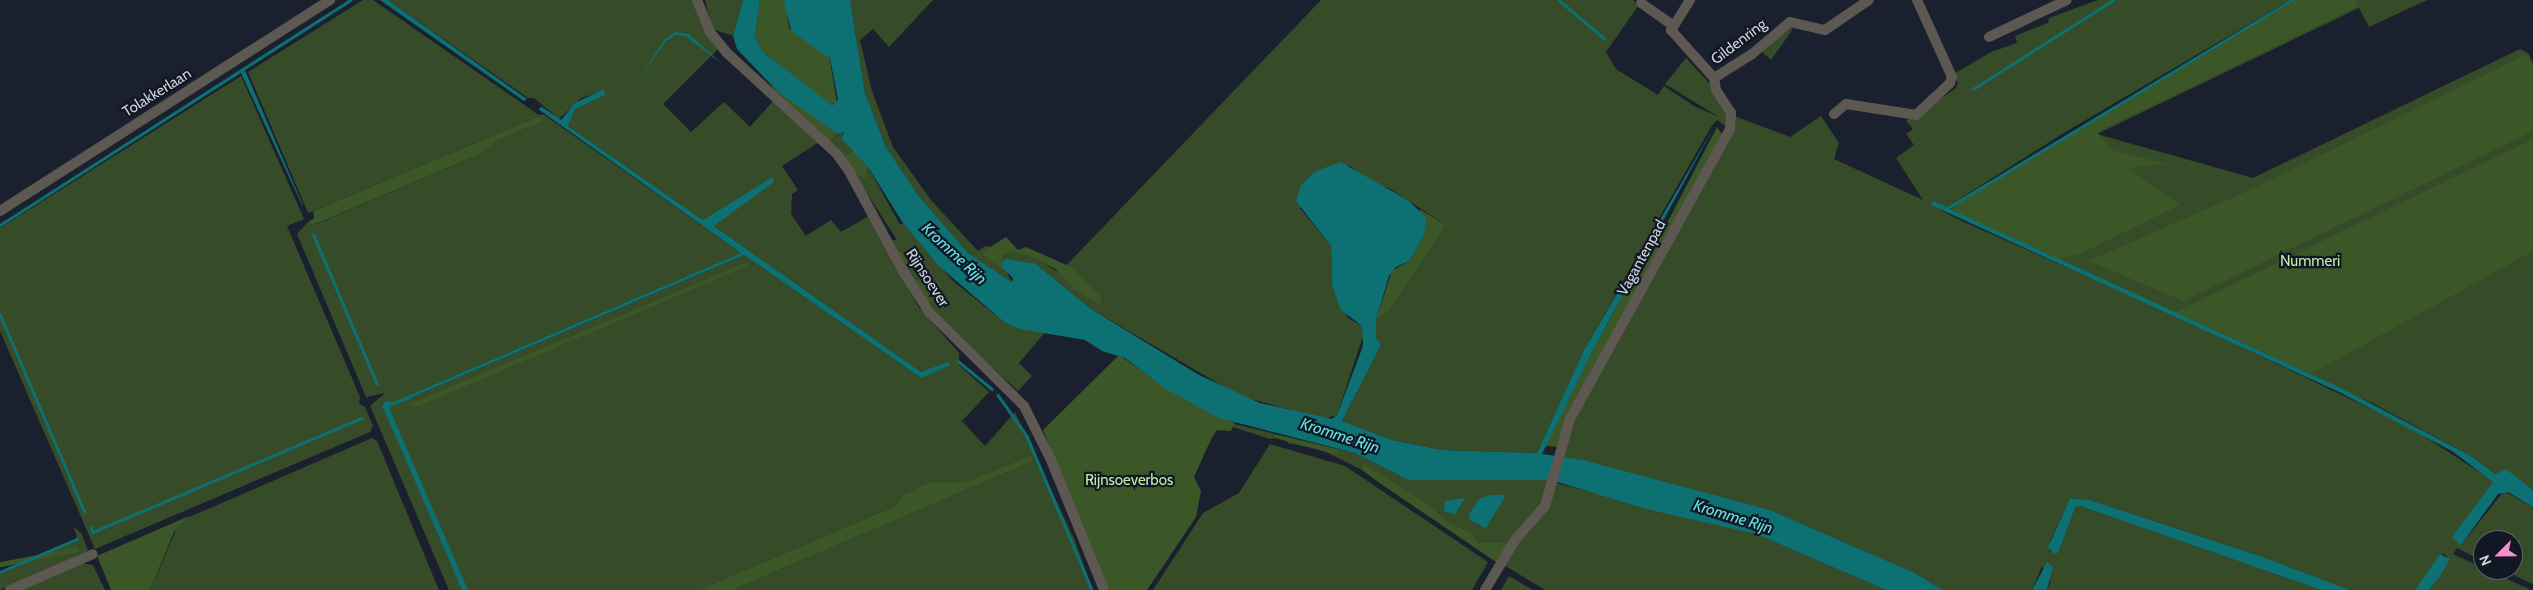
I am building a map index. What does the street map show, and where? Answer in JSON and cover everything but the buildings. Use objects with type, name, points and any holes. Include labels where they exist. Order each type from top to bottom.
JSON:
[{"type":"street","name":"Tolakkerlaan","points":[[0,211],[330,0]]},
{"type":"street","name":"Rijnsoever","points":[[698,0],[710,32],[726,52],[836,153],[850,171],[902,271],[930,312],[1024,406],[1051,460],[1104,590]]},
{"type":"street","points":[[1672,25],[1690,0]]},
{"type":"street","name":"Gildenring","points":[[1641,3],[1672,25],[1674,37],[1714,78],[1752,54],[1790,22],[1825,30],[1869,0]]},
{"type":"street","points":[[1834,114],[1846,104],[1916,115],[1950,83],[1952,77],[1917,0]]},
{"type":"street","points":[[1989,37],[2067,0]]},
{"type":"street","name":"Vagantenpad","points":[[1485,590],[1515,540],[1545,506],[1560,454],[1579,403],[1730,129],[1731,113],[1716,90],[1714,78]]},
{"type":"street","points":[[10,590],[93,554]]},
{"type":"green space","points":[[363,0],[373,0],[539,115],[543,114],[741,253],[407,396],[410,398],[744,255],[921,378],[934,368],[921,372],[714,226],[772,177],[703,220],[568,126],[575,109],[605,90],[581,98],[559,119],[534,98],[528,98],[388,0],[693,0],[718,49],[663,104],[691,132],[724,102],[750,127],[774,100],[819,142],[782,166],[798,190],[792,194],[791,214],[806,236],[831,220],[841,232],[869,216],[918,306],[959,353],[959,365],[989,392],[962,421],[985,446],[1015,412],[1075,541],[1093,590],[733,590],[1034,461],[1031,455],[968,481],[929,482],[903,495],[895,506],[698,590],[449,590],[370,406],[385,393],[366,397],[297,234],[307,223],[314,225],[483,153],[498,140],[542,121],[539,116],[308,213],[248,72]]},
{"type":"green space","points":[[705,0],[743,0],[733,36],[712,29]]},
{"type":"green space","points":[[760,0],[785,0],[789,28],[829,55],[837,103],[830,104],[762,51],[755,35]]},
{"type":"green space","points":[[850,0],[933,0],[889,47],[873,29],[860,40],[872,91],[893,147],[931,200],[978,251],[985,246],[1013,250],[1031,255],[1059,273],[1321,0],[1633,0],[1638,6],[1606,52],[1616,69],[1658,95],[1664,86],[1694,106],[1719,117],[1665,84],[1686,58],[1710,84],[1727,112],[1727,127],[1717,120],[1711,127],[1584,350],[1537,453],[1442,450],[1392,440],[1342,421],[1381,345],[1376,337],[1376,320],[1389,312],[1446,225],[1390,189],[1370,181],[1349,165],[1300,208],[1331,246],[1332,285],[1348,318],[1362,326],[1364,333],[1337,415],[1324,419],[1240,396],[1091,309],[1036,264],[1007,273],[1012,282],[968,253],[918,195],[886,147],[865,93]]},
{"type":"green space","name":"Nummeri","points":[[2098,0],[2290,0],[2062,134],[1947,207],[1933,201],[1942,211],[1962,221],[2136,298],[1950,206],[2293,0],[2427,0],[2369,27],[2359,8],[2097,134],[2253,178],[2520,49],[2529,54],[2533,63],[2533,490],[2506,470],[2495,474],[2471,456],[2374,404],[2191,323],[2413,429],[2494,482],[2465,521],[2461,545],[2504,491],[2533,507],[2533,584],[2523,579],[2523,530],[2473,530],[2473,556],[2457,548],[2453,554],[2473,563],[2473,580],[2509,580],[2531,590],[2428,590],[2450,560],[2443,553],[2415,590],[2350,590],[2260,556],[2090,500],[2070,498],[2050,541],[2050,551],[2058,553],[2076,506],[2080,506],[2321,590],[2047,590],[2051,581],[2042,566],[2032,590],[1943,590],[1915,573],[1770,510],[1563,457],[1572,425],[1734,116],[1790,137],[1821,116],[1839,143],[1834,159],[1923,200],[1896,158],[1914,145],[1906,134],[1913,129],[1906,121],[1955,89],[1958,83],[1954,74],[1991,52],[2017,43],[2015,36],[2048,23],[2049,18]]},
{"type":"green space","points":[[2295,0],[2355,0],[2359,6],[2097,132],[2112,150],[2168,164],[2128,168],[2180,205],[2080,254],[2059,259],[1950,210],[2015,166]]},
{"type":"green space","points":[[1789,28],[1793,29],[1771,60],[1762,52]]},
{"type":"green space","points":[[2527,54],[2533,68],[2533,131],[2183,301],[2089,261],[2254,188]]},
{"type":"green space","points":[[241,76],[304,219],[287,226],[360,397],[359,404],[365,407],[373,426],[370,432],[95,549],[0,331],[0,228]]},
{"type":"green space","points":[[770,85],[800,104],[838,134],[829,142]]},
{"type":"green space","points":[[539,116],[543,121],[498,140],[483,153],[313,225],[307,223],[314,218],[313,211]]},
{"type":"green space","points":[[1717,127],[1722,134],[1558,447],[1545,446],[1591,354],[1635,273],[1655,246]]},
{"type":"green space","points":[[843,131],[841,138],[854,150],[842,157],[829,142]]},
{"type":"green space","name":"Nummeri","points":[[2533,139],[2533,251],[2311,374],[2176,312]]},
{"type":"green space","points":[[854,150],[868,167],[867,179],[854,173],[842,157]]},
{"type":"green space","points":[[868,167],[900,225],[903,223],[953,281],[1004,322],[1046,331],[1019,363],[1032,376],[1018,391],[939,319],[906,273],[904,251],[895,253],[889,240],[897,240],[854,173],[867,178]]},
{"type":"green space","points":[[1419,209],[1446,225],[1389,312],[1376,320],[1392,271],[1409,261],[1424,235]]},
{"type":"green space","points":[[1006,237],[1018,250],[1026,247],[1071,267],[1101,297],[1100,305],[1078,292],[1055,269],[1028,255],[1013,251],[1002,255],[1004,270],[981,253]]},
{"type":"green space","points":[[904,251],[910,264],[907,273],[924,285],[938,281],[942,287],[928,305],[906,273],[895,253]]},
{"type":"green space","points":[[748,262],[750,265],[419,406],[407,405]]},
{"type":"green space","name":"Rijnsoeverbos","points":[[1119,355],[1188,402],[1235,423],[1231,431],[1217,430],[1212,437],[1194,477],[1201,491],[1196,517],[1147,590],[1108,590],[1043,430]]},
{"type":"green space","name":"Rijnsoeverbos","points":[[1157,378],[1234,424],[1355,453],[1408,480],[1551,480],[1543,504],[1510,543],[1478,543],[1472,532],[1449,523],[1429,504],[1363,465],[1362,470],[1322,450],[1288,443],[1281,436],[1273,434],[1275,438],[1270,439],[1233,427],[1230,431],[1218,428],[1189,478],[1107,590],[1055,464]]},
{"type":"green space","points":[[1273,434],[1338,450],[1337,455],[1275,438]]},
{"type":"green space","points":[[372,438],[377,441],[439,590],[150,590],[180,521]]},
{"type":"green space","points":[[1270,444],[1345,466],[1488,562],[1472,590],[1153,590],[1203,513],[1239,493]]},
{"type":"green space","points":[[1031,455],[1034,461],[733,590],[698,590],[895,506],[903,495],[929,482],[968,481]]},
{"type":"green space","points":[[1363,464],[1429,504],[1449,523],[1472,532],[1478,543],[1510,543],[1499,564],[1381,484],[1362,470]]},
{"type":"green space","points":[[1556,483],[1756,534],[1886,590],[1545,590],[1504,565]]},
{"type":"green space","points":[[189,516],[174,532],[150,590],[111,590],[97,556]]},
{"type":"green space","points":[[73,526],[82,534],[88,551],[0,590],[0,574],[74,542],[77,536]]},
{"type":"green space","points":[[78,547],[79,552],[0,567],[0,562]]},
{"type":"green space","points":[[80,563],[93,565],[105,590],[17,590]]},
{"type":"green space","points":[[1509,576],[1524,585],[1533,590],[1501,590]]},
{"type":"water","points":[[380,0],[388,0],[527,99],[524,101]]},
{"type":"water","name":"Kromme Rijn","points":[[743,0],[760,0],[755,35],[762,51],[832,105],[838,100],[830,58],[792,32],[784,5],[785,0],[850,0],[865,93],[886,147],[918,195],[968,253],[1012,282],[1013,278],[1001,266],[1005,259],[1036,264],[1091,309],[1199,375],[1260,403],[1332,419],[1337,415],[1363,346],[1362,326],[1341,310],[1332,285],[1331,246],[1296,201],[1301,185],[1316,171],[1341,162],[1409,201],[1426,218],[1424,235],[1409,261],[1396,267],[1389,276],[1376,320],[1376,337],[1381,345],[1342,421],[1392,440],[1442,450],[1537,453],[1584,350],[1714,127],[1591,354],[1542,454],[1583,460],[1770,510],[1915,573],[1943,590],[1886,590],[1756,534],[1646,509],[1551,480],[1408,480],[1355,453],[1219,418],[1169,391],[1125,358],[1102,351],[1085,340],[1020,329],[1004,322],[939,266],[903,223],[868,167],[841,138],[844,132],[838,134],[778,92],[737,49],[733,36]]},
{"type":"water","points":[[2290,0],[2295,0],[1950,209],[2343,389],[2471,456],[2495,474],[2506,469],[2533,490],[2533,507],[2508,492],[2498,494],[2461,545],[2452,537],[2493,482],[2452,451],[2337,391],[1931,205],[1933,201],[1947,207]]},
{"type":"water","points":[[675,32],[689,34],[721,63],[685,36],[676,35],[667,40],[639,78],[665,39]]},
{"type":"water","points":[[244,68],[302,203],[303,207],[241,73]]},
{"type":"water","points":[[604,89],[605,95],[575,109],[568,126],[703,220],[772,177],[774,182],[714,226],[921,372],[948,362],[951,365],[921,378],[744,255],[410,398],[407,396],[741,253],[538,109],[542,107],[561,120],[575,103]]},
{"type":"water","points":[[311,233],[315,234],[380,387],[376,385]]},
{"type":"water","points":[[391,401],[390,410],[468,590],[462,590],[383,407],[384,402]]},
{"type":"water","points":[[1490,495],[1506,495],[1486,528],[1470,520],[1469,515],[1479,499]]},
{"type":"water","points":[[1465,498],[1455,514],[1444,511],[1445,501]]},
{"type":"water","points":[[2070,498],[2090,500],[2260,556],[2350,590],[2321,590],[2080,506],[2076,506],[2058,553],[2054,554],[2048,547]]},
{"type":"water","points":[[2440,554],[2450,559],[2439,578],[2428,590],[2415,590]]},
{"type":"water","points":[[2047,562],[2053,567],[2047,590],[2032,590]]},
{"type":"waterway","points":[[0,225],[350,0]]},
{"type":"waterway","points":[[1559,0],[1605,39]]},
{"type":"waterway","points":[[1973,89],[2113,0]]},
{"type":"waterway","points":[[0,314],[85,512]]},
{"type":"waterway","points":[[958,361],[992,389]]},
{"type":"waterway","points":[[998,395],[1027,436],[1092,590]]},
{"type":"waterway","points":[[383,407],[409,397]]},
{"type":"waterway","points":[[91,527],[93,532],[362,418]]},
{"type":"waterway","points":[[0,572],[77,539]]}]
